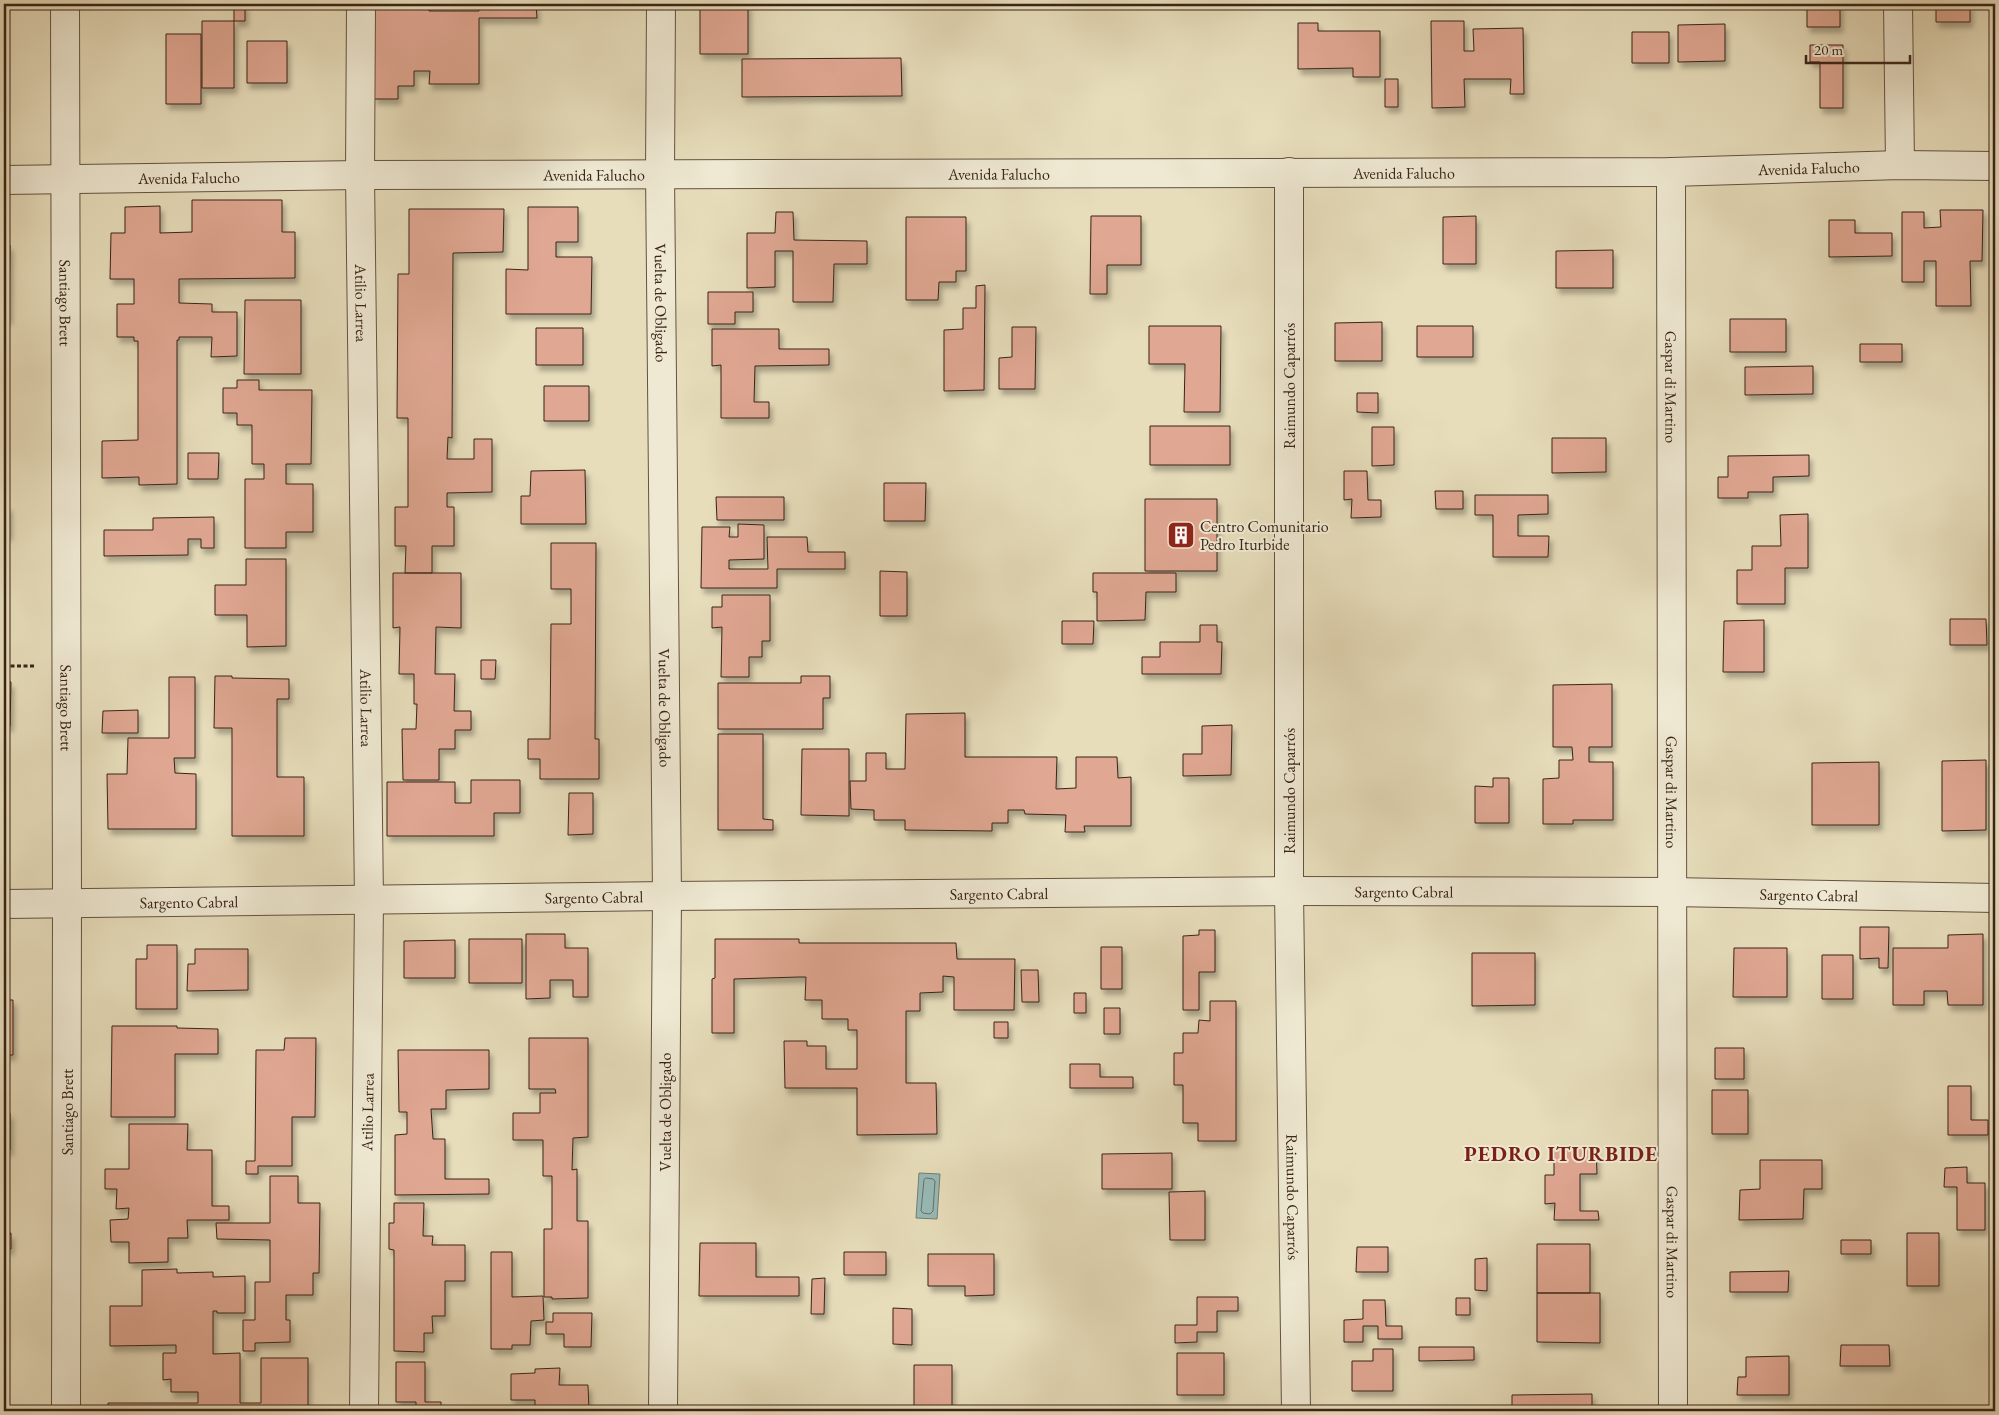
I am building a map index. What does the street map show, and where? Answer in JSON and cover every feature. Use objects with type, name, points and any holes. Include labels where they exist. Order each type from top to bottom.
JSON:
[{"type":"street","name":"Santiago Brett","points":[[65,4],[66,1411]]},
{"type":"street","name":"Atilio Larrea","points":[[361,4],[360,175],[369,900],[364,1411]]},
{"type":"street","name":"Vuelta de Obligado","points":[[661,4],[660,173],[667,896],[663,1411]]},
{"type":"street","points":[[1898,4],[1900,165]]},
{"type":"street","name":"Avenida Falucho","points":[[4,180],[660,173],[1671,172],[1900,165],[1995,166]]},
{"type":"street","name":"Raimundo Caparrós","points":[[1289,172],[1289,891],[1296,1411]]},
{"type":"street","name":"Gaspar di Martino","points":[[1671,172],[1672,1411]]},
{"type":"street","name":"Sargento Cabral","points":[[4,904],[1289,891],[1671,892],[1995,898]]},
{"type":"water","points":[[919,1173],[940,1174],[937,1219],[916,1218]]},
{"type":"building","points":[[234,4],[245,4],[245,21],[234,21]]},
{"type":"building","points":[[373,4],[429,4],[429,11],[479,11],[479,4],[536,4],[537,18],[479,18],[479,84],[429,84],[430,71],[414,71],[414,86],[398,86],[398,99],[374,99]]},
{"type":"building","points":[[700,4],[748,4],[748,54],[700,54]]},
{"type":"building","points":[[1807,4],[1840,4],[1840,27],[1807,27]]},
{"type":"building","points":[[1936,4],[1970,4],[1970,22],[1936,22]]},
{"type":"building","points":[[202,21],[234,21],[234,88],[202,88]]},
{"type":"building","points":[[1431,21],[1464,21],[1464,51],[1474,51],[1473,29],[1523,28],[1524,94],[1510,94],[1511,79],[1464,79],[1465,107],[1432,108]]},
{"type":"building","points":[[1298,23],[1318,23],[1318,31],[1380,31],[1380,77],[1353,77],[1353,68],[1298,69]]},
{"type":"building","points":[[1725,24],[1725,61],[1678,62],[1678,25]]},
{"type":"building","points":[[1632,32],[1669,32],[1669,63],[1632,63]]},
{"type":"building","points":[[166,34],[201,34],[201,104],[166,104]]},
{"type":"building","points":[[247,41],[287,41],[287,83],[247,83]]},
{"type":"building","points":[[1810,45],[1843,45],[1843,108],[1820,108],[1820,62],[1810,62]]},
{"type":"building","points":[[901,58],[902,96],[742,97],[742,59]]},
{"type":"building","points":[[1385,79],[1398,79],[1398,107],[1385,107]]},
{"type":"building","points":[[192,200],[282,200],[282,232],[295,232],[295,278],[179,279],[179,303],[212,304],[212,312],[237,312],[237,356],[211,357],[212,337],[179,337],[179,340],[177,340],[177,484],[139,485],[139,477],[102,478],[102,441],[138,440],[138,341],[134,341],[134,337],[117,337],[117,304],[134,304],[134,279],[110,279],[111,233],[125,233],[125,207],[160,206],[160,233],[192,232]]},
{"type":"building","points":[[528,207],[578,207],[578,242],[556,242],[556,257],[592,257],[591,314],[506,314],[506,269],[528,270]]},
{"type":"building","points":[[409,209],[504,209],[503,252],[453,253],[452,438],[448,437],[447,459],[474,459],[474,439],[492,439],[492,492],[447,493],[447,507],[454,507],[454,546],[432,546],[432,573],[405,573],[406,546],[395,546],[395,507],[408,507],[408,418],[397,418],[398,274],[409,274]]},
{"type":"building","points":[[1940,210],[1983,210],[1982,261],[1970,261],[1971,306],[1936,306],[1936,261],[1924,261],[1924,282],[1902,282],[1902,212],[1924,212],[1924,228],[1941,227]]},
{"type":"building","points":[[776,212],[793,212],[794,240],[867,241],[867,264],[834,264],[833,302],[793,302],[793,251],[775,251],[775,287],[747,288],[747,233],[775,233]]},
{"type":"building","points":[[1091,216],[1141,216],[1141,265],[1107,265],[1107,294],[1090,294]]},
{"type":"building","points":[[1476,216],[1476,264],[1443,264],[1443,217]]},
{"type":"building","points":[[906,217],[966,217],[966,271],[956,271],[956,282],[939,282],[938,300],[906,300]]},
{"type":"building","points":[[1829,220],[1855,220],[1855,233],[1892,233],[1892,256],[1829,257]]},
{"type":"building","points":[[1993,221],[1995,221],[1995,264],[1993,264]]},
{"type":"building","points":[[4,245],[10,245],[9,319],[4,319]]},
{"type":"building","points":[[1613,250],[1613,288],[1556,288],[1556,251]]},
{"type":"building","points":[[985,285],[984,390],[944,391],[944,330],[963,329],[963,308],[976,308],[976,286]]},
{"type":"building","points":[[708,292],[753,292],[753,312],[735,312],[735,324],[708,324]]},
{"type":"building","points":[[245,300],[301,300],[301,374],[244,374]]},
{"type":"building","points":[[1730,319],[1786,319],[1786,352],[1730,352]]},
{"type":"building","points":[[1382,322],[1382,361],[1335,361],[1335,323]]},
{"type":"building","points":[[1149,326],[1221,326],[1220,412],[1184,412],[1185,364],[1149,364]]},
{"type":"building","points":[[1417,326],[1473,326],[1473,357],[1417,357]]},
{"type":"building","points":[[1012,327],[1036,327],[1035,389],[999,389],[999,358],[1012,357]]},
{"type":"building","points":[[536,328],[583,328],[583,365],[536,365]]},
{"type":"building","points":[[712,329],[779,329],[779,349],[829,349],[829,365],[755,366],[754,402],[769,402],[769,418],[721,418],[721,365],[712,366]]},
{"type":"building","points":[[1860,344],[1902,344],[1902,362],[1860,362]]},
{"type":"building","points":[[1813,366],[1813,394],[1745,395],[1745,367]]},
{"type":"building","points":[[237,380],[259,380],[259,390],[312,390],[311,464],[286,464],[286,484],[313,484],[313,532],[286,532],[286,548],[245,548],[245,479],[264,479],[264,464],[252,464],[252,425],[237,425],[237,413],[223,413],[223,388],[237,388]]},
{"type":"building","points":[[544,386],[589,386],[589,421],[544,421]]},
{"type":"building","points":[[1357,393],[1378,393],[1378,413],[1357,412]]},
{"type":"building","points":[[1150,426],[1230,426],[1230,465],[1150,465]]},
{"type":"building","points":[[1372,427],[1394,427],[1394,465],[1372,466]]},
{"type":"building","points":[[1552,438],[1606,438],[1606,472],[1552,473]]},
{"type":"building","points":[[188,453],[219,453],[218,479],[188,479]]},
{"type":"building","points":[[1809,455],[1809,476],[1773,477],[1773,492],[1748,492],[1748,498],[1718,498],[1718,477],[1728,477],[1728,456]]},
{"type":"building","points":[[585,470],[586,524],[521,524],[521,496],[530,496],[531,471]]},
{"type":"building","points":[[1344,471],[1367,471],[1368,500],[1381,500],[1381,517],[1351,518],[1352,499],[1344,500]]},
{"type":"building","points":[[884,483],[926,483],[925,521],[884,521]]},
{"type":"building","points":[[1435,491],[1463,491],[1463,509],[1436,509]]},
{"type":"building","points":[[1475,495],[1548,495],[1548,514],[1518,515],[1518,536],[1549,536],[1548,557],[1493,557],[1493,515],[1475,515]]},
{"type":"building","points":[[716,497],[784,497],[784,520],[717,520]]},
{"type":"building","name":"Centro Comunitario Pedro Iturbide","points":[[1145,499],[1217,499],[1217,571],[1145,571]]},
{"type":"building","points":[[4,506],[9,506],[9,535],[4,535]]},
{"type":"building","points":[[1808,514],[1808,568],[1785,568],[1785,604],[1737,604],[1737,570],[1752,570],[1752,546],[1781,546],[1780,515]]},
{"type":"building","points":[[214,517],[214,548],[201,548],[201,539],[188,539],[188,555],[104,556],[104,530],[153,530],[153,518]]},
{"type":"building","points":[[738,524],[764,525],[764,559],[729,560],[729,569],[768,569],[767,537],[807,537],[808,552],[845,552],[845,569],[777,569],[777,588],[701,588],[702,527],[730,527],[729,537],[738,537]]},
{"type":"building","points":[[551,543],[596,543],[595,739],[599,739],[599,779],[540,779],[540,759],[528,759],[528,739],[550,739],[551,624],[571,624],[571,589],[551,589]]},
{"type":"building","points":[[246,559],[286,559],[286,646],[247,647],[247,615],[215,615],[215,585],[246,585]]},
{"type":"building","points":[[880,571],[907,572],[907,616],[880,616]]},
{"type":"building","points":[[393,573],[461,573],[461,628],[436,627],[435,674],[455,674],[454,711],[471,711],[471,730],[455,730],[455,749],[439,749],[439,780],[403,780],[402,729],[416,729],[417,704],[414,704],[414,674],[399,674],[400,627],[393,628]]},
{"type":"building","points":[[1093,573],[1176,573],[1176,592],[1146,592],[1145,620],[1097,621],[1097,592],[1093,592]]},
{"type":"building","points":[[722,595],[770,595],[770,641],[762,641],[762,657],[749,657],[749,677],[721,677],[722,627],[712,628],[712,607],[722,607]]},
{"type":"building","points":[[1950,619],[1986,619],[1987,645],[1950,645]]},
{"type":"building","points":[[1764,620],[1764,672],[1723,672],[1724,621]]},
{"type":"building","points":[[1062,621],[1094,621],[1093,644],[1062,644]]},
{"type":"building","points":[[1200,625],[1217,625],[1217,642],[1222,642],[1221,674],[1142,674],[1142,657],[1160,657],[1160,642],[1200,642]]},
{"type":"building","points":[[481,660],[496,660],[495,679],[481,679]]},
{"type":"building","points":[[215,676],[289,679],[289,699],[277,699],[277,777],[304,777],[304,836],[232,836],[232,728],[214,728]]},
{"type":"building","points":[[801,676],[830,676],[830,698],[823,698],[823,729],[718,729],[718,683],[801,683]]},
{"type":"building","points":[[169,677],[195,677],[195,758],[174,758],[175,773],[196,774],[196,829],[108,829],[107,774],[127,774],[128,738],[169,738]]},
{"type":"building","points":[[4,682],[11,682],[10,726],[4,726]]},
{"type":"building","points":[[1612,684],[1612,747],[1589,747],[1589,762],[1613,762],[1613,820],[1573,820],[1573,824],[1543,824],[1543,779],[1559,778],[1559,760],[1573,760],[1572,747],[1553,747],[1553,685]]},
{"type":"building","points":[[138,710],[138,733],[102,733],[103,711]]},
{"type":"building","points":[[965,713],[965,757],[1057,757],[1056,789],[1076,788],[1076,757],[1117,757],[1118,778],[1131,777],[1131,826],[1084,826],[1085,832],[1065,832],[1066,815],[1025,814],[1024,810],[1008,810],[1008,823],[992,823],[992,831],[905,830],[905,820],[874,820],[874,810],[851,809],[850,781],[866,781],[866,753],[886,753],[886,769],[905,769],[906,714]]},
{"type":"building","points":[[1232,725],[1231,775],[1183,776],[1183,754],[1202,754],[1202,726]]},
{"type":"building","points":[[718,734],[763,734],[763,819],[773,820],[773,830],[718,830]]},
{"type":"building","points":[[802,749],[849,749],[849,816],[801,815]]},
{"type":"building","points":[[1986,760],[1986,830],[1942,831],[1942,761]]},
{"type":"building","points":[[1879,762],[1879,825],[1812,825],[1812,763]]},
{"type":"building","points":[[1493,778],[1509,778],[1509,823],[1475,823],[1475,786],[1493,787]]},
{"type":"building","points":[[471,780],[520,780],[520,813],[494,813],[494,836],[387,836],[387,782],[455,782],[455,803],[471,803]]},
{"type":"building","points":[[569,793],[593,793],[593,834],[568,835]]},
{"type":"building","points":[[1860,927],[1889,927],[1888,968],[1879,968],[1879,958],[1860,959]]},
{"type":"building","points":[[1199,930],[1215,930],[1215,972],[1199,972],[1199,1010],[1183,1010],[1183,936],[1199,935]]},
{"type":"building","points":[[526,934],[565,934],[565,948],[588,948],[588,997],[573,997],[573,980],[550,980],[550,998],[526,999]]},
{"type":"building","points":[[1983,934],[1983,1005],[1948,1005],[1947,991],[1924,991],[1924,1005],[1893,1005],[1893,948],[1948,948],[1948,935]]},
{"type":"building","points":[[469,939],[522,939],[522,983],[469,983]]},
{"type":"building","points":[[715,939],[799,939],[799,943],[956,943],[957,959],[1015,959],[1014,1010],[954,1010],[954,977],[943,976],[943,992],[920,993],[920,1011],[906,1011],[906,1083],[936,1083],[937,1134],[857,1135],[857,1088],[785,1088],[784,1041],[807,1041],[807,1046],[826,1046],[826,1069],[857,1069],[857,1030],[848,1030],[848,1019],[822,1019],[822,1000],[805,1000],[806,977],[799,977],[734,979],[734,1033],[712,1033],[712,979],[715,978]]},
{"type":"building","points":[[455,940],[455,978],[404,978],[404,941]]},
{"type":"building","points":[[147,945],[177,945],[177,1009],[136,1009],[136,959],[147,959]]},
{"type":"building","points":[[1101,947],[1122,947],[1122,989],[1101,989]]},
{"type":"building","points":[[1734,948],[1787,948],[1787,997],[1733,997]]},
{"type":"building","points":[[195,949],[248,949],[248,990],[187,991],[188,964],[195,964]]},
{"type":"building","points":[[1472,953],[1535,953],[1535,1005],[1472,1006]]},
{"type":"building","points":[[1822,955],[1853,955],[1853,999],[1822,999]]},
{"type":"building","points":[[1021,970],[1038,970],[1039,1002],[1022,1002]]},
{"type":"building","points":[[1074,993],[1086,993],[1086,1013],[1074,1013]]},
{"type":"building","points":[[4,1000],[13,1000],[13,1055],[4,1055]]},
{"type":"building","points":[[1210,1001],[1236,1001],[1236,1141],[1198,1141],[1198,1123],[1183,1123],[1183,1085],[1174,1085],[1174,1053],[1183,1053],[1183,1033],[1198,1033],[1199,1020],[1210,1021]]},
{"type":"building","points":[[1104,1008],[1120,1008],[1120,1034],[1104,1034]]},
{"type":"building","points":[[994,1022],[1008,1022],[1008,1038],[994,1038]]},
{"type":"building","points":[[112,1026],[177,1026],[177,1028],[218,1029],[218,1054],[175,1054],[175,1117],[111,1117]]},
{"type":"building","points":[[285,1038],[316,1038],[315,1117],[292,1117],[292,1166],[258,1166],[258,1174],[246,1174],[246,1161],[255,1161],[256,1050],[284,1050]]},
{"type":"building","points":[[529,1038],[588,1038],[588,1137],[573,1138],[572,1170],[577,1169],[577,1221],[588,1221],[588,1298],[552,1299],[552,1297],[544,1297],[544,1229],[552,1229],[552,1176],[543,1176],[543,1140],[513,1140],[513,1113],[540,1113],[540,1093],[556,1093],[555,1089],[529,1089]]},
{"type":"building","points":[[1715,1048],[1744,1048],[1744,1079],[1715,1079]]},
{"type":"building","points":[[398,1050],[489,1050],[489,1089],[446,1090],[446,1109],[431,1109],[433,1139],[445,1139],[445,1179],[489,1179],[489,1194],[395,1195],[395,1135],[407,1134],[407,1112],[399,1112]]},
{"type":"building","points":[[1070,1064],[1100,1064],[1100,1077],[1133,1077],[1133,1088],[1070,1088]]},
{"type":"building","points":[[1948,1086],[1971,1086],[1971,1120],[1988,1120],[1988,1135],[1948,1135]]},
{"type":"building","points":[[1712,1090],[1748,1090],[1748,1134],[1712,1134]]},
{"type":"building","points":[[4,1113],[10,1113],[10,1150],[4,1150]]},
{"type":"building","points":[[129,1124],[188,1124],[187,1150],[212,1150],[212,1206],[229,1206],[229,1220],[187,1220],[188,1238],[168,1238],[168,1262],[129,1263],[129,1242],[111,1242],[110,1220],[128,1219],[129,1208],[116,1209],[117,1189],[105,1189],[105,1169],[129,1169]]},
{"type":"building","points":[[1596,1147],[1597,1174],[1580,1174],[1580,1211],[1598,1211],[1599,1220],[1554,1220],[1555,1203],[1545,1204],[1545,1175],[1554,1175],[1554,1148]]},
{"type":"building","points":[[1172,1153],[1172,1189],[1102,1189],[1102,1154]]},
{"type":"building","points":[[1760,1160],[1822,1160],[1822,1189],[1804,1189],[1803,1219],[1739,1220],[1740,1190],[1760,1189]]},
{"type":"building","points":[[1967,1167],[1967,1183],[1985,1183],[1985,1230],[1957,1230],[1957,1187],[1944,1187],[1945,1168]]},
{"type":"building","points":[[270,1176],[298,1176],[298,1203],[320,1203],[319,1273],[313,1273],[313,1295],[286,1295],[286,1320],[290,1320],[290,1342],[255,1343],[255,1351],[243,1351],[243,1320],[255,1320],[255,1282],[270,1282],[270,1240],[217,1239],[216,1223],[270,1223]]},
{"type":"building","points":[[1205,1191],[1205,1240],[1170,1240],[1169,1192]]},
{"type":"building","points":[[394,1203],[424,1203],[423,1236],[433,1236],[432,1245],[465,1245],[465,1281],[445,1281],[445,1316],[432,1316],[433,1333],[424,1333],[424,1352],[394,1351],[394,1250],[389,1249],[389,1223],[394,1223]]},
{"type":"building","points":[[11,1233],[11,1249],[4,1249],[4,1234]]},
{"type":"building","points":[[1907,1233],[1939,1233],[1939,1286],[1907,1286]]},
{"type":"building","points":[[1841,1240],[1871,1240],[1871,1254],[1841,1254]]},
{"type":"building","points":[[700,1243],[756,1243],[756,1277],[799,1277],[799,1296],[699,1296]]},
{"type":"building","points":[[1537,1244],[1590,1244],[1590,1293],[1537,1293]]},
{"type":"building","points":[[1357,1247],[1388,1247],[1388,1272],[1356,1272]]},
{"type":"building","points":[[491,1252],[512,1252],[512,1297],[543,1296],[544,1320],[531,1321],[530,1345],[512,1345],[512,1349],[491,1349]]},
{"type":"building","points":[[844,1252],[886,1252],[886,1275],[844,1275]]},
{"type":"building","points":[[928,1254],[994,1254],[994,1295],[965,1296],[965,1286],[928,1286]]},
{"type":"building","points":[[1487,1258],[1487,1291],[1475,1290],[1475,1259]]},
{"type":"building","points":[[4,1264],[5,1356],[4,1356]]},
{"type":"building","points":[[177,1269],[177,1273],[213,1272],[213,1277],[245,1276],[245,1313],[217,1313],[217,1311],[213,1311],[213,1354],[240,1353],[240,1403],[261,1403],[261,1358],[308,1358],[308,1407],[314,1407],[314,1411],[108,1411],[108,1403],[198,1403],[198,1392],[171,1392],[171,1379],[163,1380],[163,1353],[176,1353],[176,1345],[110,1346],[110,1306],[142,1306],[142,1270]]},
{"type":"building","points":[[1789,1271],[1788,1292],[1730,1292],[1730,1272]]},
{"type":"building","points":[[825,1278],[824,1314],[811,1314],[812,1279]]},
{"type":"building","points":[[1537,1293],[1600,1293],[1600,1343],[1537,1342]]},
{"type":"building","points":[[1197,1297],[1238,1297],[1238,1311],[1217,1311],[1217,1332],[1197,1332],[1197,1342],[1175,1343],[1175,1325],[1197,1325]]},
{"type":"building","points":[[1456,1298],[1470,1298],[1470,1315],[1456,1315]]},
{"type":"building","points":[[1363,1300],[1385,1300],[1386,1326],[1402,1326],[1402,1339],[1378,1339],[1378,1326],[1363,1326],[1363,1342],[1344,1342],[1344,1320],[1363,1319]]},
{"type":"building","points":[[893,1308],[912,1309],[912,1345],[893,1344]]},
{"type":"building","points":[[553,1313],[592,1313],[591,1347],[564,1347],[564,1334],[546,1334],[546,1322],[553,1322]]},
{"type":"building","points":[[1841,1345],[1889,1345],[1890,1366],[1840,1366]]},
{"type":"building","points":[[1419,1347],[1474,1347],[1474,1360],[1419,1361]]},
{"type":"building","points":[[1373,1349],[1393,1349],[1393,1391],[1352,1391],[1352,1361],[1373,1361]]},
{"type":"building","points":[[1177,1353],[1224,1353],[1224,1395],[1177,1395]]},
{"type":"building","points":[[1789,1356],[1789,1395],[1737,1395],[1738,1377],[1746,1377],[1746,1357]]},
{"type":"building","points":[[396,1362],[425,1362],[425,1402],[441,1402],[441,1411],[416,1411],[416,1402],[396,1402]]},
{"type":"building","points":[[914,1365],[952,1365],[952,1411],[914,1411]]},
{"type":"building","points":[[560,1368],[559,1385],[588,1385],[589,1411],[535,1411],[535,1400],[511,1400],[511,1374],[535,1373],[535,1369]]},
{"type":"building","points":[[1592,1394],[1592,1411],[1512,1411],[1512,1395]]},
{"type":"building","points":[[1372,1408],[1389,1408],[1389,1411],[1371,1411]]},
{"type":"place","name":"Centro Comunitario Pedro Iturbide","points":[[1181,535]]},
{"type":"district","name":"PEDRO ITURBIDE","points":[[1561,1154]]}]
